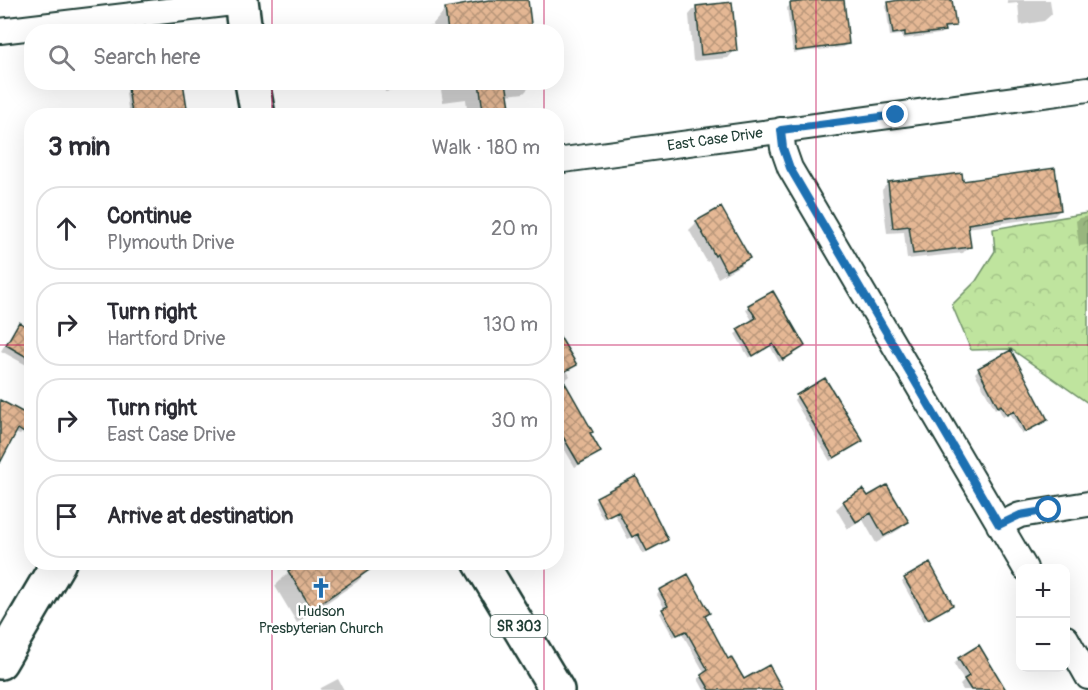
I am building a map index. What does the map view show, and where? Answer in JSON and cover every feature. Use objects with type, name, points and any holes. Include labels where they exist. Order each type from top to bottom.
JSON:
[{"type":"main road","points":[[253,90],[257,108]]},
{"type":"main road","points":[[0,662],[54,570]]},
{"type":"main road","name":"SR 303","points":[[485,570],[557,690]]},
{"type":"street","points":[[85,24],[242,11]]},
{"type":"street","points":[[0,31],[24,29]]},
{"type":"street","name":"East Case Drive","points":[[564,160],[1088,89]]},
{"type":"street","points":[[781,130],[783,148],[790,168],[1023,564]]},
{"type":"street","points":[[999,525],[1020,515],[1088,504]]},
{"type":"street","points":[[1070,646],[1088,677]]},
{"type":"green space","points":[[1088,213],[1088,403],[1011,349],[971,350],[952,305],[976,281],[995,251],[993,229]]},
{"type":"building","points":[[489,0],[528,0],[531,24],[447,24],[445,8]]},
{"type":"building","points":[[844,0],[849,44],[796,51],[790,3]]},
{"type":"building","points":[[952,0],[956,26],[944,27],[945,31],[905,36],[905,32],[893,34],[888,2]]},
{"type":"building","points":[[732,2],[737,51],[701,55],[696,6]]},
{"type":"building","points":[[128,90],[184,90],[187,108],[131,108]]},
{"type":"building","points":[[480,90],[507,90],[510,107],[483,108]]},
{"type":"building","points":[[1055,168],[1061,210],[968,224],[971,247],[913,254],[909,226],[893,228],[888,182],[962,173],[963,181]]},
{"type":"building","points":[[721,207],[750,258],[726,271],[696,221]]},
{"type":"building","points":[[773,291],[805,346],[783,360],[773,344],[753,356],[737,329],[756,318],[748,305]]},
{"type":"building","points":[[19,322],[24,325],[24,355],[6,345]]},
{"type":"building","points":[[564,343],[577,365],[564,372]]},
{"type":"building","points":[[1011,350],[1048,420],[1025,432],[1014,411],[1007,415],[1001,405],[998,407],[978,368]]},
{"type":"building","points":[[825,378],[863,441],[834,458],[796,395]]},
{"type":"building","points":[[564,381],[593,432],[590,433],[601,452],[579,464],[564,439]]},
{"type":"building","points":[[0,400],[24,413],[24,433],[18,429],[0,463]]},
{"type":"building","points":[[636,476],[668,540],[647,551],[638,534],[632,537],[618,511],[606,517],[596,497]]},
{"type":"building","points":[[887,485],[909,522],[884,536],[871,513],[856,522],[843,501],[863,489],[868,496]]},
{"type":"building","points":[[930,563],[953,605],[928,619],[904,578]]},
{"type":"building","name":"Hudson Presbyterian Church","points":[[290,570],[369,570],[312,609],[288,571]]},
{"type":"building","points":[[688,574],[710,613],[705,616],[728,659],[731,657],[744,679],[769,665],[783,690],[710,690],[701,675],[708,670],[686,631],[677,635],[662,609],[668,606],[659,590]]},
{"type":"building","points":[[979,645],[1006,690],[971,690],[964,679],[969,676],[958,658]]},
{"type":"place","name":"Hudson Presbyterian Church","points":[[321,588]]},
{"type":"route","points":[[896,115],[781,130],[783,148],[790,168],[999,525],[1020,515],[1049,510]]}]
